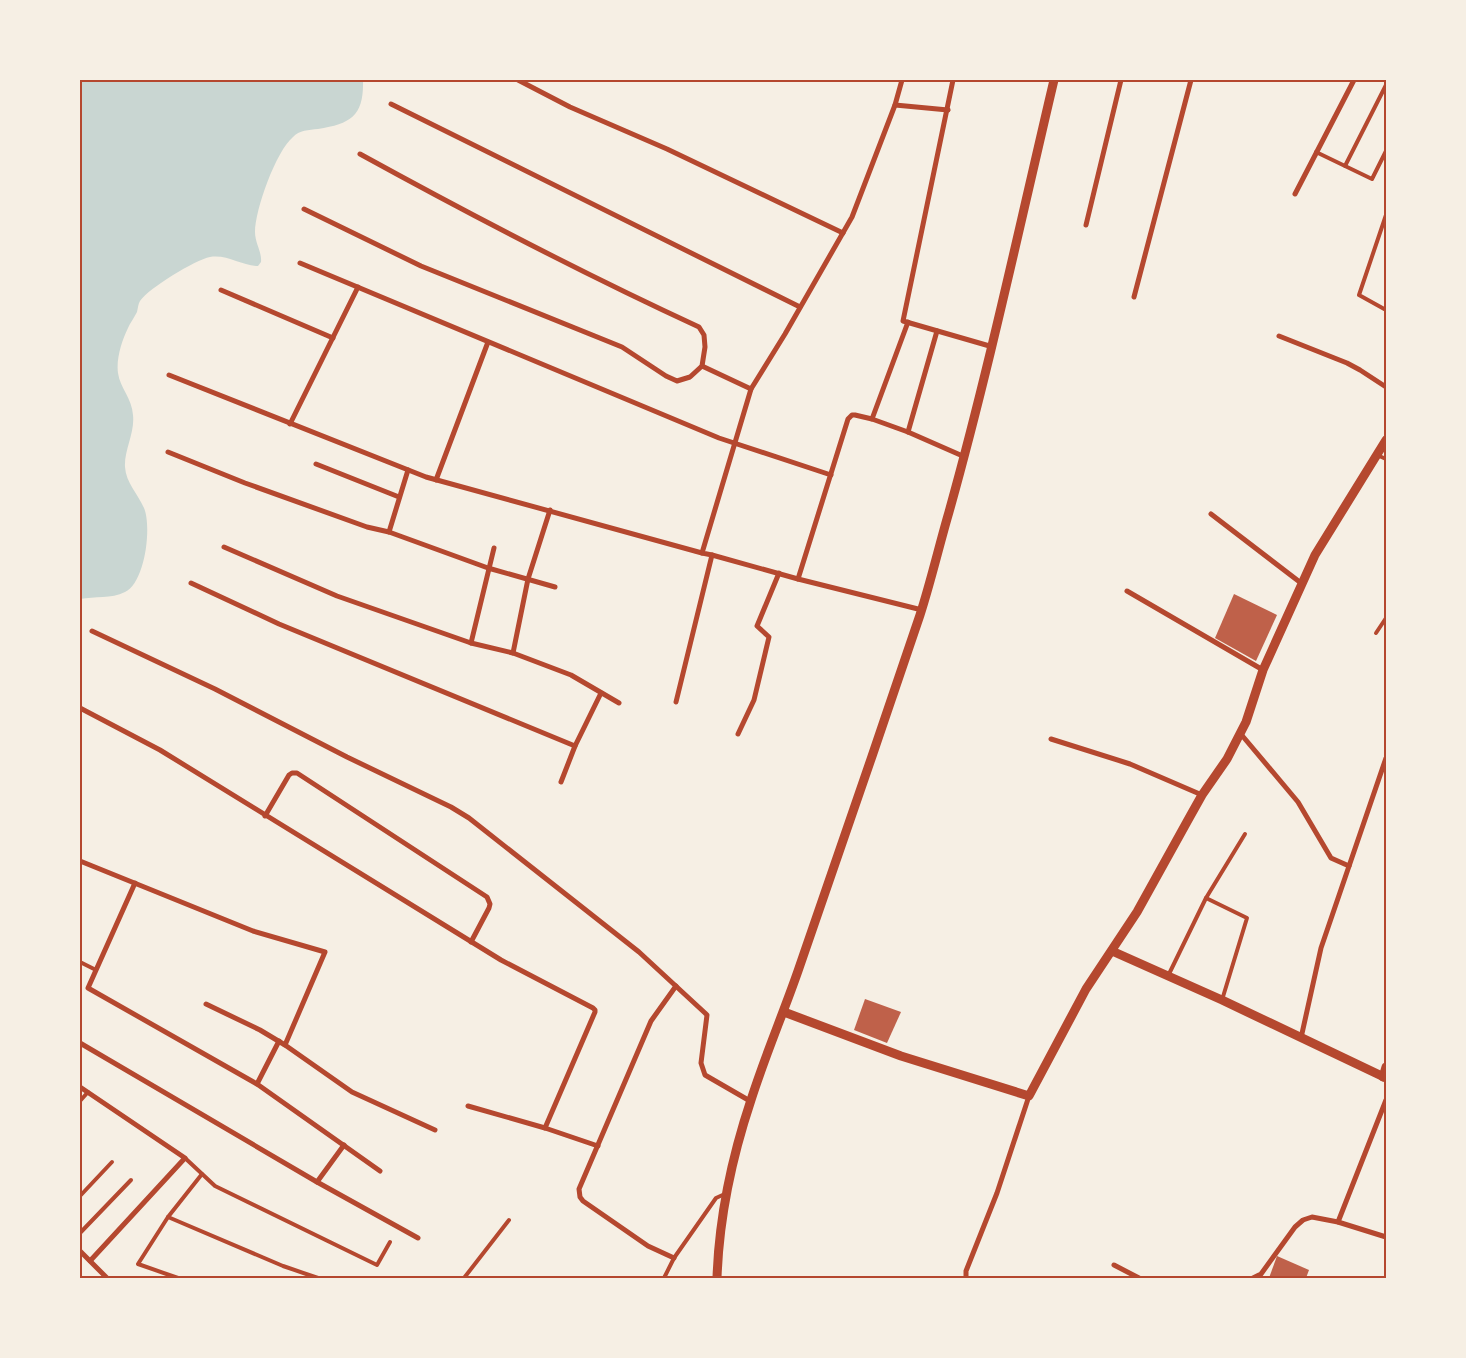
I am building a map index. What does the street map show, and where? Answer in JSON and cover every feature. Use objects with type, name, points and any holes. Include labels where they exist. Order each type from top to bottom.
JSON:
[{"type":"street","points":[[518,80],[570,107],[667,149],[842,233]]},
{"type":"street","points":[[702,553],[751,389],[852,217],[895,105],[902,80]]},
{"type":"street","points":[[954,80],[903,321],[993,347]]},
{"type":"street","points":[[717,1278],[719,1241],[727,1193],[734,1158],[750,1101],[784,1012],[922,610],[993,347],[1054,80]]},
{"type":"street","points":[[1086,225],[1121,80]]},
{"type":"street","points":[[1134,297],[1191,80]]},
{"type":"street","points":[[1294,194],[1352,81]]},
{"type":"street","points":[[391,104],[800,306]]},
{"type":"street","points":[[895,105],[948,110]]},
{"type":"street","points":[[304,209],[421,266],[622,347],[666,376],[677,381],[690,377],[702,366],[706,347],[704,336],[699,327],[621,291],[360,154]]},
{"type":"street","points":[[300,263],[734,444],[831,475]]},
{"type":"street","points":[[290,424],[358,287]]},
{"type":"street","points":[[221,290],[333,338]]},
{"type":"street","points":[[872,419],[908,322]]},
{"type":"street","points":[[908,432],[937,331]]},
{"type":"street","points":[[1279,336],[1348,363],[1386,387]]},
{"type":"street","points":[[436,480],[488,342]]},
{"type":"street","points":[[702,366],[751,389]]},
{"type":"street","points":[[169,375],[436,480],[702,553],[922,610]]},
{"type":"street","points":[[798,578],[848,419],[852,416],[872,419],[908,432],[964,458]]},
{"type":"street","points":[[966,1278],[966,1271],[997,1193],[1029,1096],[1086,989],[1137,912],[1202,795],[1227,759],[1246,722],[1263,670],[1314,555],[1386,440]]},
{"type":"street","points":[[168,452],[367,527],[389,532],[488,568],[555,587]]},
{"type":"street","points":[[316,464],[399,497]]},
{"type":"street","points":[[389,532],[408,470]]},
{"type":"street","points":[[513,653],[528,579],[550,510]]},
{"type":"street","points":[[1211,514],[1301,583]]},
{"type":"street","points":[[224,547],[337,596],[471,644],[513,653],[571,675],[619,703]]},
{"type":"street","points":[[471,644],[494,548]]},
{"type":"street","points":[[676,702],[712,555]]},
{"type":"street","points":[[738,734],[754,700],[769,636],[757,626],[779,573]]},
{"type":"street","points":[[191,583],[279,624],[575,746]]},
{"type":"street","points":[[1127,591],[1263,670]]},
{"type":"street","points":[[92,631],[215,689],[347,757],[451,807],[477,824],[639,952],[707,1015],[701,1063],[705,1074],[750,1101]]},
{"type":"street","points":[[561,782],[575,746],[601,693]]},
{"type":"street","points":[[80,708],[160,750],[501,960],[578,998],[595,1010],[545,1128]]},
{"type":"street","points":[[1240,732],[1298,802],[1331,858],[1349,866]]},
{"type":"street","points":[[1052,739],[1130,764],[1202,795]]},
{"type":"street","points":[[1301,1038],[1320,948],[1386,758]]},
{"type":"street","points":[[265,816],[289,776],[292,773],[297,773],[487,898],[490,904],[489,908],[472,942]]},
{"type":"street","points":[[80,861],[254,931],[326,952],[285,1045]]},
{"type":"street","points":[[135,883],[88,988],[257,1084],[380,1171]]},
{"type":"street","points":[[1112,951],[1222,1000],[1384,1078],[1386,1067]]},
{"type":"street","points":[[674,1258],[648,1246],[580,1197],[579,1189],[651,1021],[676,986]]},
{"type":"street","points":[[206,1004],[279,1041],[352,1092],[435,1130]]},
{"type":"street","points":[[784,1012],[900,1056],[1029,1096]]},
{"type":"street","points":[[257,1084],[279,1041]]},
{"type":"street","points":[[80,1043],[317,1182],[418,1238]]},
{"type":"street","points":[[80,1087],[185,1158],[90,1260]]},
{"type":"street","points":[[1338,1222],[1386,1100]]},
{"type":"street","points":[[468,1106],[545,1128],[598,1146]]},
{"type":"street","points":[[317,1182],[344,1145]]},
{"type":"street","points":[[1253,1278],[1261,1274],[1295,1227],[1303,1220],[1312,1217],[1338,1222],[1386,1237]]},
{"type":"street","points":[[80,1251],[107,1278]]},
{"type":"street","points":[[1114,1264],[1139,1278]]},
{"type":"lane","points":[[1345,166],[1386,85]]},
{"type":"lane","points":[[1316,152],[1372,179],[1386,151]]},
{"type":"lane","points":[[1386,215],[1359,295],[1386,310]]},
{"type":"lane","points":[[1377,455],[1386,459]]},
{"type":"lane","points":[[1376,633],[1386,618]]},
{"type":"lane","points":[[1168,976],[1206,898],[1245,834]]},
{"type":"lane","points":[[1206,898],[1247,918],[1222,1000]]},
{"type":"lane","points":[[80,962],[96,970]]},
{"type":"lane","points":[[80,1101],[88,1092]]},
{"type":"lane","points":[[185,1158],[215,1186],[377,1265],[390,1242]]},
{"type":"lane","points":[[80,1196],[112,1162]]},
{"type":"lane","points":[[178,1278],[138,1264],[168,1217],[202,1174]]},
{"type":"lane","points":[[80,1234],[131,1180]]},
{"type":"lane","points":[[664,1278],[674,1258],[716,1198],[727,1193]]},
{"type":"lane","points":[[168,1217],[283,1266],[318,1278]]},
{"type":"lane","points":[[464,1278],[509,1220]]},
{"type":"shaded area","points":[[80,80],[363,80],[363,92],[358,110],[347,121],[330,127],[298,133],[286,144],[268,182],[256,222],[255,236],[261,258],[258,266],[222,257],[203,259],[173,275],[139,302],[137,312],[122,344],[118,373],[132,409],[133,422],[125,467],[130,483],[144,508],[147,528],[145,554],[138,578],[132,587],[125,592],[80,599]]},
{"type":"building","points":[[1234,594],[1277,615],[1256,661],[1215,638]]},
{"type":"building","points":[[865,999],[901,1012],[887,1043],[854,1030]]},
{"type":"building","points":[[1277,1256],[1309,1270],[1306,1278],[1269,1278]]}]
